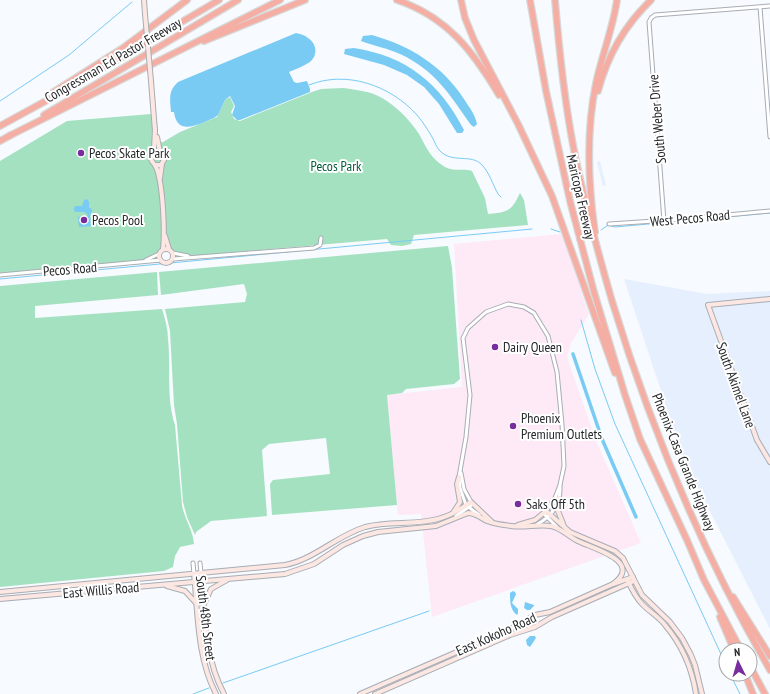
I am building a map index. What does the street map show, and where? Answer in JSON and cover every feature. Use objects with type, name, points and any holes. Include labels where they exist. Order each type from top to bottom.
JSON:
[{"type":"highway","points":[[1,126],[107,58],[187,0]]},
{"type":"highway","name":"Congressman Ed Pastor Freeway","points":[[1,126],[80,82],[219,0]]},
{"type":"highway","name":"Congressman Ed Pastor Freeway","points":[[0,141],[238,0]]},
{"type":"highway","points":[[9,136],[280,0]]},
{"type":"highway","points":[[167,57],[305,0]]},
{"type":"highway","points":[[397,0],[432,16],[462,41],[481,66],[526,140]]},
{"type":"highway","points":[[461,0],[465,18],[474,40],[526,140],[557,208],[610,360],[625,395]]},
{"type":"highway","name":"Maricopa Freeway","points":[[530,0],[547,97],[570,201],[590,280],[625,395]]},
{"type":"highway","name":"Maricopa Freeway","points":[[555,0],[563,82],[573,144],[584,199],[599,254]]},
{"type":"highway","points":[[599,254],[590,184],[591,121],[596,82],[617,0]]},
{"type":"highway","points":[[591,121],[599,88],[611,55],[630,23],[651,0]]},
{"type":"highway","name":"Phoenix-Casa Grande Highway","points":[[599,254],[626,344],[655,426],[686,501],[736,610],[770,670]]},
{"type":"highway","name":"Phoenix-Casa Grande Highway","points":[[625,395],[640,439],[704,580],[737,642]]},
{"type":"highway","points":[[704,580],[731,642]]},
{"type":"highway","points":[[723,581],[770,656]]},
{"type":"highway","points":[[758,681],[765,694]]},
{"type":"highway","points":[[748,682],[753,694]]},
{"type":"street","points":[[144,0],[155,129],[154,152],[150,160],[155,165],[160,182]]},
{"type":"street","points":[[770,6],[760,7],[770,137]]},
{"type":"street","name":"South Weber Drive","points":[[664,221],[649,22],[655,15],[760,7]]},
{"type":"street","points":[[155,129],[160,152],[165,157],[162,164],[160,182],[164,232],[163,249],[159,254],[161,260],[166,263],[173,259],[314,248],[320,245],[321,238]]},
{"type":"street","points":[[154,152],[160,152]]},
{"type":"street","points":[[155,165],[162,164]]},
{"type":"street","name":"West Pecos Road","points":[[609,224],[664,221],[770,211]]},
{"type":"street","points":[[164,232],[169,249],[173,253],[193,257]]},
{"type":"street","points":[[163,249],[169,249]]},
{"type":"street","points":[[173,253],[173,259]]},
{"type":"street","name":"Pecos Road","points":[[140,262],[159,254]]},
{"type":"street","name":"Pecos Road","points":[[0,275],[161,260]]},
{"type":"street","name":"South Akimel Lane","points":[[770,299],[708,305],[757,440],[770,462]]},
{"type":"street","points":[[452,514],[460,502],[458,484],[470,395],[463,338],[468,328],[486,312],[508,304],[517,305],[534,313],[548,337],[556,372],[562,424],[564,466],[560,485],[558,511],[564,527],[570,532]]},
{"type":"street","points":[[461,469],[464,490],[472,503],[492,522]]},
{"type":"street","points":[[459,478],[460,488],[468,506],[483,518]]},
{"type":"street","points":[[511,526],[535,520],[545,513],[555,498],[560,485]]},
{"type":"street","points":[[531,527],[549,516],[559,498]]},
{"type":"street","name":"East Willis Road","points":[[0,592],[272,567],[301,561],[339,538],[353,532],[373,526],[440,519],[472,503]]},
{"type":"street","points":[[452,520],[468,506]]},
{"type":"street","name":"East Willis Road","points":[[0,599],[285,574],[310,566],[343,544],[363,536],[378,532],[430,527],[468,513],[492,522],[511,526],[547,526],[560,529]]},
{"type":"street","points":[[545,513],[570,532],[615,551],[623,558],[642,595],[670,622],[682,638],[695,665],[702,694]]},
{"type":"street","points":[[549,516],[560,529],[573,538],[605,552],[620,563],[622,569],[620,578],[612,584]]},
{"type":"street","points":[[339,538],[343,544]]},
{"type":"street","name":"South 48th Street","points":[[193,563],[201,651],[205,668],[216,694]]},
{"type":"street","name":"South 48th Street","points":[[200,563],[208,650],[212,667],[224,694]]},
{"type":"street","points":[[272,567],[273,575]]},
{"type":"street","points":[[203,604],[211,589],[229,579]]},
{"type":"street","name":"East Kokoho Road","points":[[375,694],[514,633],[528,630],[549,618],[633,579]]},
{"type":"street","points":[[628,581],[636,598],[665,625],[676,640],[690,667],[696,694]]},
{"type":"street","name":"East Kokoho Road","points":[[360,694],[512,628],[535,615],[547,612],[612,584],[628,581]]},
{"type":"street","points":[[165,585],[185,591],[197,603]]},
{"type":"street","points":[[547,612],[549,618]]},
{"type":"street","points":[[470,646],[472,652]]},
{"type":"street","points":[[690,667],[695,665]]},
{"type":"shaded area","points":[[600,161],[606,186],[603,186],[597,162]]},
{"type":"shaded area","name":"Phoenix Premium Outlets","points":[[562,234],[589,314],[571,343],[567,357],[597,443],[641,543],[432,617],[421,514],[398,515],[387,395],[462,387],[454,244]]},
{"type":"shaded area","points":[[624,279],[707,294],[770,291],[770,629],[684,460]]},
{"type":"green space","name":"Pecos Park","points":[[343,88],[367,92],[390,103],[409,121],[419,134],[429,152],[440,164],[452,169],[472,171],[485,198],[488,214],[500,213],[508,210],[514,204],[520,193],[524,200],[528,225],[414,235],[411,244],[402,246],[391,245],[387,239],[202,255],[183,254],[173,250],[159,251],[156,255],[142,260],[0,273],[0,161],[67,121],[151,114],[154,143],[163,142],[180,132],[217,117],[225,100],[230,97],[234,106],[231,112],[234,119],[240,121],[321,89]]},
{"type":"green space","points":[[448,246],[452,268],[460,379],[454,384],[406,389],[402,393],[387,395],[397,505],[272,515],[270,484],[273,480],[330,474],[326,438],[269,444],[262,450],[267,516],[211,521],[196,532],[195,535],[187,517],[183,502],[177,424],[174,405],[170,331],[165,309],[245,302],[247,294],[244,284],[161,295],[159,272]]},
{"type":"green space","points":[[157,272],[158,295],[35,306],[35,318],[162,309],[169,350],[170,393],[172,415],[175,425],[182,505],[194,544],[180,547],[175,556],[173,567],[164,571],[0,587],[0,286]]},
{"type":"water","points":[[296,33],[311,40],[315,46],[315,53],[310,62],[289,72],[294,82],[297,83],[307,81],[310,92],[240,120],[237,120],[232,115],[235,106],[230,96],[225,100],[218,115],[214,118],[190,127],[179,124],[176,120],[174,112],[171,112],[170,103],[171,92],[178,82]]},
{"type":"water","points":[[372,35],[412,51],[424,58],[446,76],[472,111],[477,124],[474,127],[471,125],[441,84],[412,60],[390,50],[361,41],[363,36]]},
{"type":"water","points":[[354,48],[373,52],[390,58],[420,74],[444,98],[455,113],[464,130],[462,133],[457,133],[439,104],[424,87],[407,75],[384,65],[344,54],[345,49]]},
{"type":"water","points":[[87,199],[89,202],[89,208],[92,209],[90,215],[91,226],[79,227],[78,217],[87,216],[87,214],[84,212],[74,211],[74,207],[82,206],[84,200]]},
{"type":"water","points":[[513,591],[516,594],[512,603],[518,609],[517,615],[513,611],[510,602],[510,593]]},
{"type":"water","points":[[525,602],[534,606],[530,610],[527,610],[524,608]]},
{"type":"water","points":[[530,636],[535,636],[536,638],[530,647],[527,645],[526,640]]},
{"type":"waterway","points":[[0,101],[69,55],[132,2]]},
{"type":"waterway","points":[[309,85],[338,79],[367,83],[381,88],[406,104],[417,115],[427,129],[437,148],[445,155],[478,161],[489,175],[501,197]]},
{"type":"waterway","points":[[601,230],[608,225],[615,227],[770,213]]},
{"type":"waterway","points":[[0,279],[532,229]]},
{"type":"waterway","points":[[551,229],[560,232]]},
{"type":"waterway","points":[[581,320],[595,369],[615,424],[718,648]]},
{"type":"waterway","points":[[573,354],[602,439],[636,517]]},
{"type":"waterway","points":[[223,683],[429,611]]},
{"type":"waterway","points":[[734,682],[740,694]]},
{"type":"waterway","points":[[193,694],[209,688]]},
{"type":"place","name":"Pecos Skate Park","points":[[81,153]]},
{"type":"place","name":"Pecos Pool","points":[[84,220]]},
{"type":"place","name":"Dairy Queen","points":[[495,347]]},
{"type":"place","name":"Phoenix Premium Outlets","points":[[513,426]]},
{"type":"place","name":"Saks Off 5th","points":[[518,504]]}]
